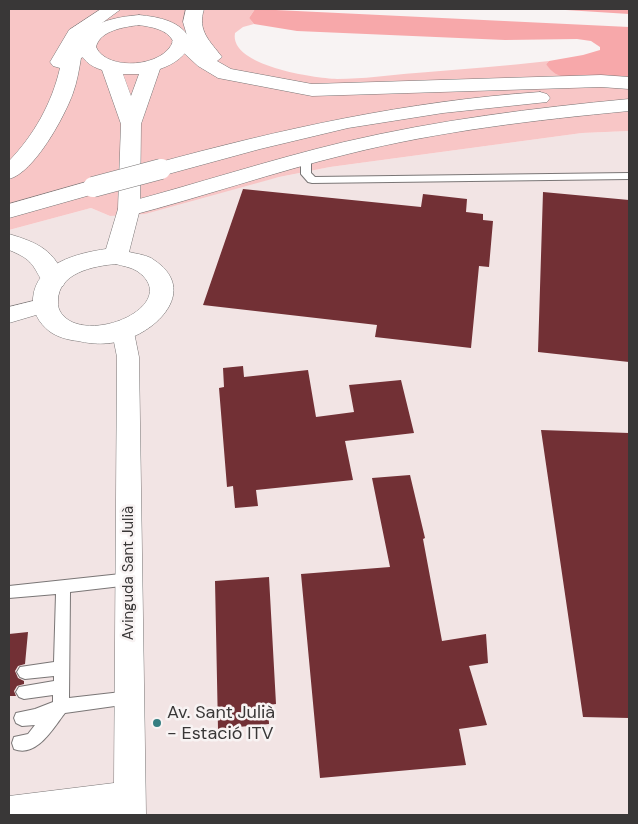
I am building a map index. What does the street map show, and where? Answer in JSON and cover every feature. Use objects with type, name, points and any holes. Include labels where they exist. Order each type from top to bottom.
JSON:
[{"type":"main road","points":[[56,106],[52,96],[56,72],[62,56],[76,34],[112,9]]},
{"type":"main road","points":[[178,9],[175,13],[177,34],[179,49],[173,56],[151,66],[123,68],[98,62],[90,56],[87,49],[88,41],[93,34],[131,15],[152,21],[177,34],[205,62],[225,74],[249,80],[312,90],[601,81],[629,83]]},
{"type":"main road","points":[[195,9],[192,23],[204,49],[216,61],[249,80]]},
{"type":"main road","points":[[9,172],[20,163],[42,133],[62,95],[72,55],[87,49]]},
{"type":"main road","points":[[110,66],[131,124]]},
{"type":"main road","points":[[116,256],[129,209],[131,124],[151,66]]},
{"type":"main road","points":[[9,211],[245,145],[344,122],[411,110],[489,100],[629,96]]},
{"type":"main road","points":[[129,209],[344,149],[469,124],[629,105]]},
{"type":"main road","points":[[9,242],[35,252],[43,258],[50,268],[54,280]]},
{"type":"main road","points":[[102,256],[116,256],[138,261],[155,271],[162,281],[163,292],[160,304],[151,315],[138,325],[123,332],[92,336],[65,330],[55,323],[48,314],[45,305],[48,288],[54,280],[63,271],[81,262],[102,256]]},
{"type":"street","points":[[9,315],[45,305]]},
{"type":"street","name":"Avinguda Sant Julià","points":[[123,332],[128,357],[130,806]]},
{"type":"street","points":[[9,812],[130,806]]},
{"type":"lane","points":[[306,160],[306,174],[312,180],[629,176]]},
{"type":"lane","points":[[9,592],[130,579]]},
{"type":"lane","points":[[20,743],[32,741],[61,706],[64,587]]},
{"type":"lane","points":[[25,672],[62,668]]},
{"type":"lane","points":[[24,692],[61,688]]},
{"type":"lane","points":[[22,718],[36,717],[61,706],[130,698]]},
{"type":"shaded area","points":[[9,9],[255,9],[249,18],[254,24],[243,27],[235,33],[237,44],[245,54],[275,68],[326,78],[367,78],[549,61],[546,64],[569,78],[629,78],[629,131],[582,133],[330,167],[279,177],[145,214],[110,216],[91,208],[9,230]]},
{"type":"shaded area","points":[[255,9],[629,27],[629,78],[569,78],[556,74],[546,64],[549,61],[600,50],[600,47],[591,41],[577,39],[505,40],[297,31],[254,24],[249,18]]},
{"type":"shaded area","points":[[550,9],[629,9],[629,14]]},
{"type":"shaded area","points":[[629,131],[629,815],[9,815],[9,230],[91,208],[110,216],[330,167],[582,133]]},
{"type":"building","points":[[243,189],[421,207],[423,194],[467,199],[466,212],[483,214],[483,220],[493,221],[489,267],[479,266],[471,348],[375,337],[377,325],[203,305]]},
{"type":"building","points":[[543,192],[629,200],[629,362],[538,352]]},
{"type":"building","points":[[243,366],[244,377],[308,370],[316,417],[354,412],[349,385],[401,380],[414,433],[345,441],[353,480],[256,490],[258,506],[235,508],[233,486],[227,487],[219,388],[224,387],[223,368]]},
{"type":"building","points":[[541,430],[629,433],[629,718],[583,717]]},
{"type":"building","points":[[410,475],[425,538],[423,539],[442,641],[486,634],[488,663],[469,666],[487,725],[459,729],[466,765],[320,778],[301,574],[390,567],[372,478]]},
{"type":"building","points":[[269,577],[276,704],[268,705],[269,724],[218,729],[215,581]]},
{"type":"building","points":[[28,632],[25,664],[18,666],[15,671],[18,678],[24,681],[24,684],[17,686],[14,691],[16,696],[9,696],[9,634]]},
{"type":"place","name":"Av. Sant Julià - Estació ITV","points":[[157,723]]}]
